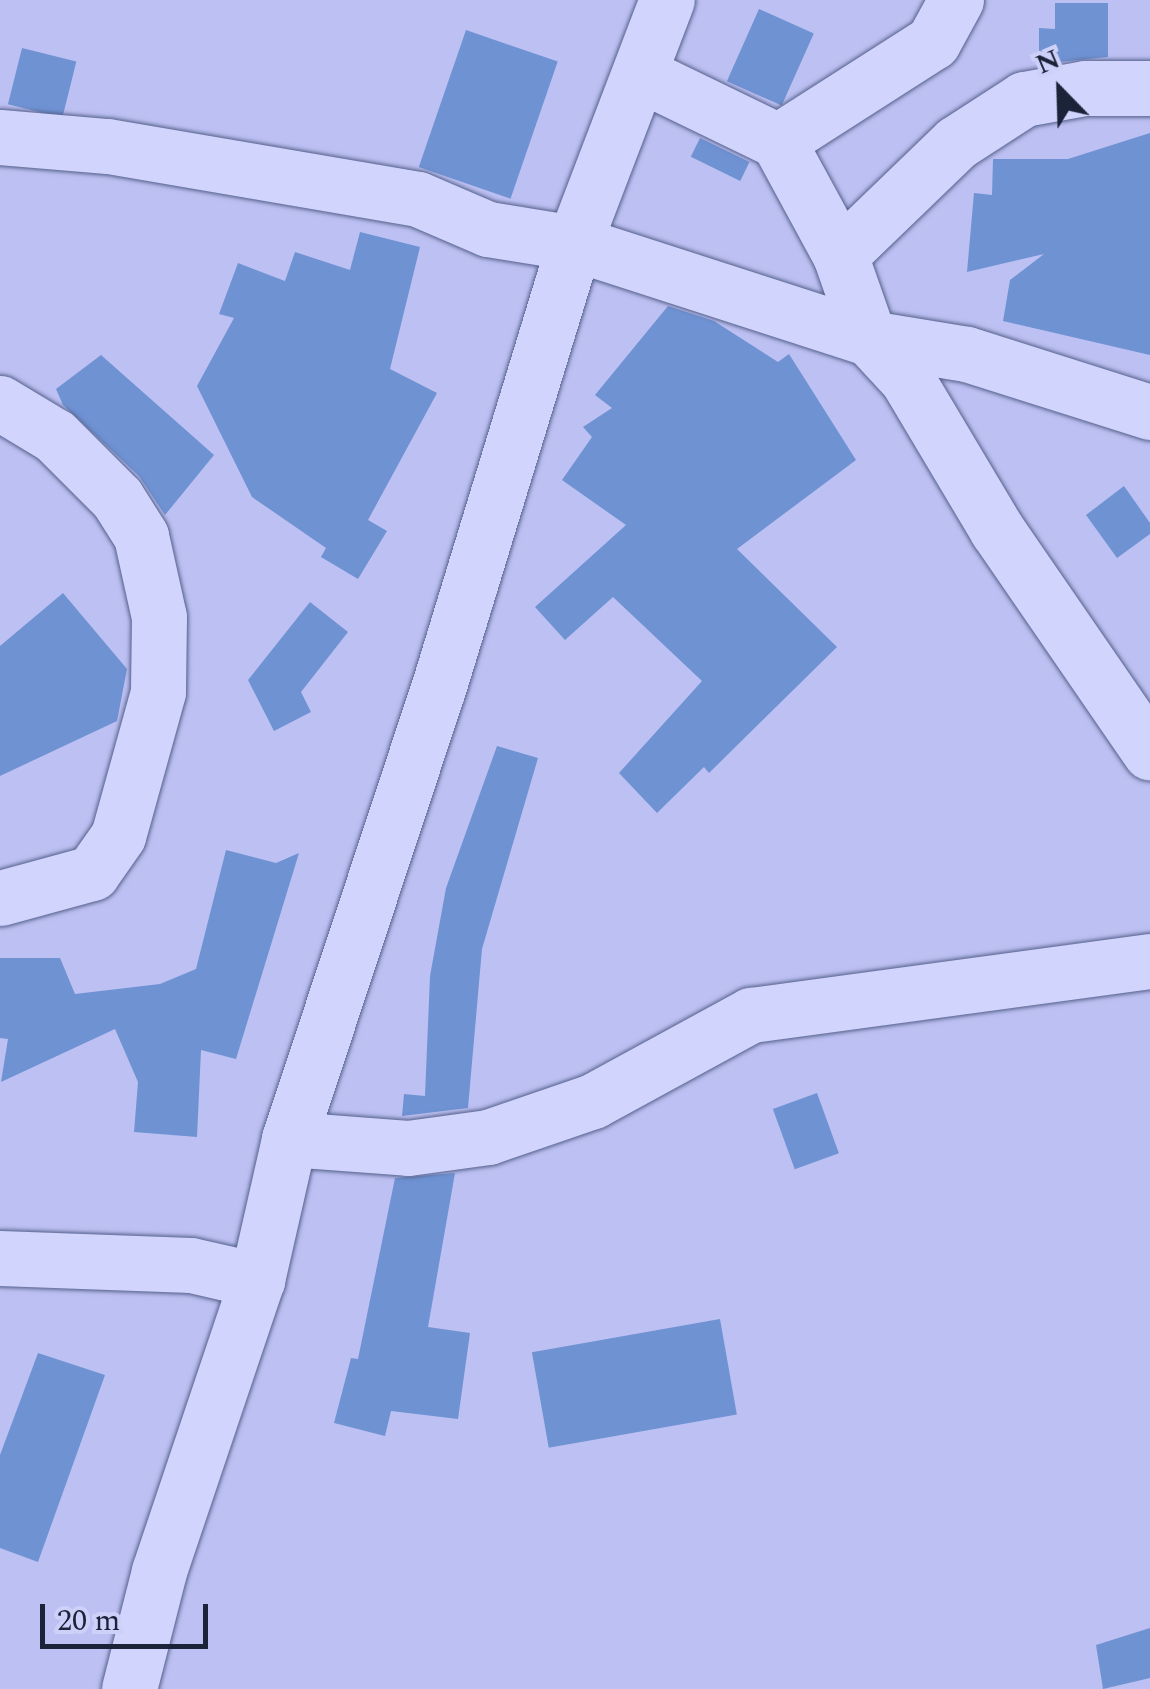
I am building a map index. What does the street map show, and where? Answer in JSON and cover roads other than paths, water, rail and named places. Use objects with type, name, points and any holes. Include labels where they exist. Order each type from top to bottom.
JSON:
[{"type":"street","points":[[129,1689],[159,1571],[256,1280],[289,1139],[438,689],[574,243],[666,0]]},
{"type":"street","points":[[778,141],[934,42],[956,0]]},
{"type":"street","points":[[640,74],[778,141],[840,255],[869,338],[907,379],[997,530],[1150,753]]},
{"type":"street","points":[[840,255],[956,142],[1024,99],[1085,88],[1150,88]]},
{"type":"street","points":[[0,138],[108,146],[418,198],[488,229],[574,243],[869,338],[968,354],[1150,412]]},
{"type":"street","points":[[0,403],[55,436],[117,498],[141,536],[158,618],[158,692],[118,836],[92,874],[0,898]]},
{"type":"street","points":[[0,442],[55,436]]},
{"type":"street","points":[[289,1139],[408,1148],[488,1137],[593,1100],[751,1014],[1150,961]]},
{"type":"street","points":[[0,1258],[191,1265],[256,1280]]}]
